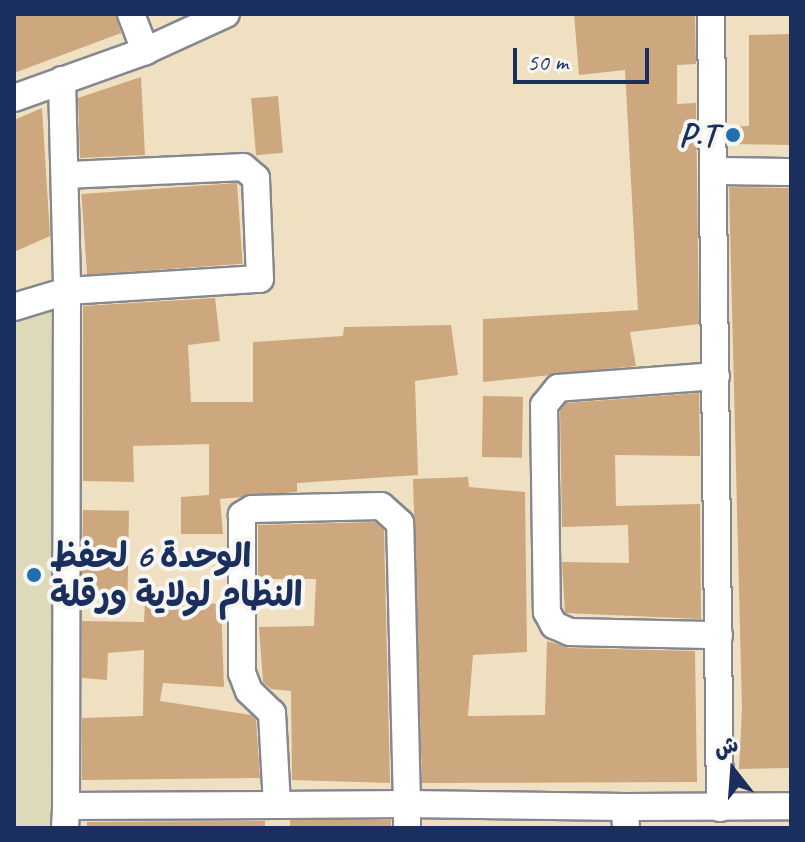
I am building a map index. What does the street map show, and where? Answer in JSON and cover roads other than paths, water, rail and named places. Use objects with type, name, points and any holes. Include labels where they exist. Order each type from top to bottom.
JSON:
[{"type":"street","points":[[131,14],[145,51]]},
{"type":"street","points":[[14,98],[145,51],[226,14]]},
{"type":"street","points":[[711,14],[720,808]]},
{"type":"street","points":[[62,80],[67,291],[66,817],[277,805],[407,816],[626,818],[720,808],[791,806]]},
{"type":"street","points":[[14,307],[67,291],[252,284],[262,272],[256,178],[243,167],[66,175]]},
{"type":"street","points":[[715,171],[791,172]]},
{"type":"street","points":[[716,376],[558,388],[544,405],[547,612],[554,625],[570,632],[719,635]]},
{"type":"street","points":[[277,805],[272,713],[249,691],[242,673],[242,515],[252,509],[381,506],[400,523],[407,816]]},
{"type":"place","name":"P.T","points":[[733,135]]},
{"type":"place","name":"الوحدة 6 لحفظ النظام لولاية ورقلة","points":[[34,575]]}]
